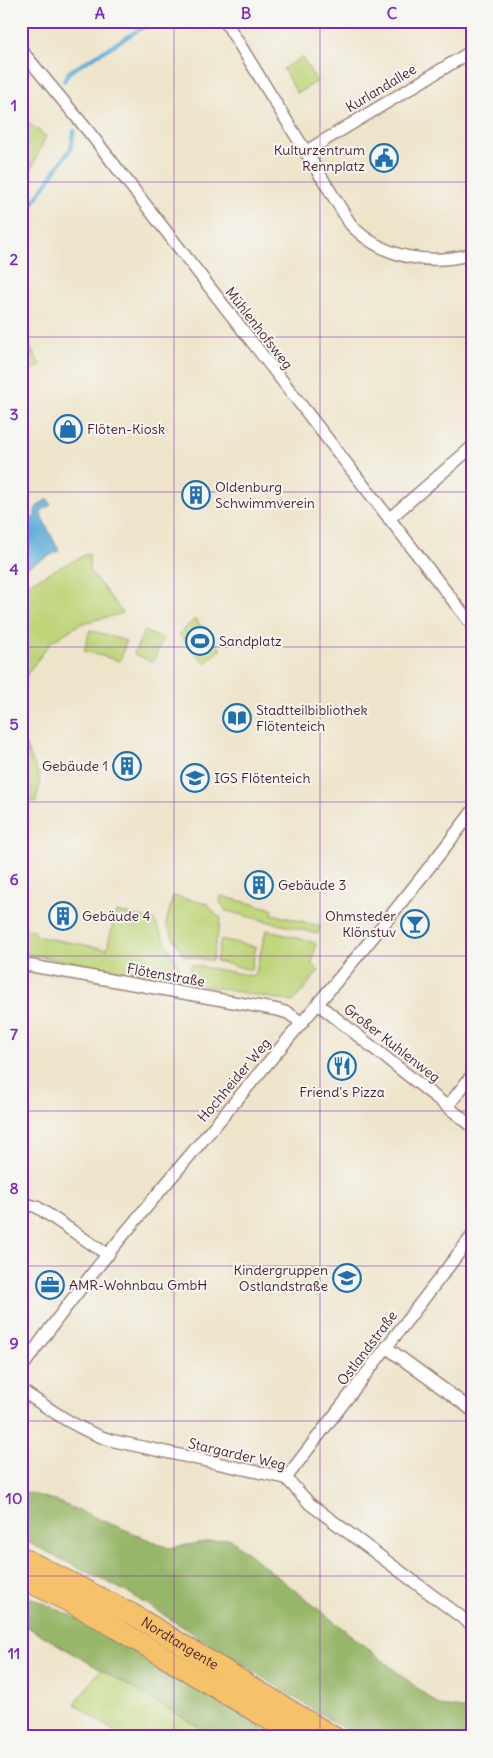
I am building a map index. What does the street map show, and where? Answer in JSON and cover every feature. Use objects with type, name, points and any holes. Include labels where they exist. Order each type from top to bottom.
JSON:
[{"type":"highway","name":"Nordtangente","points":[[21,1558],[132,1614],[334,1737]]},
{"type":"highway","name":"Nordtangente","points":[[21,1578],[89,1612],[298,1737]]},
{"type":"street","points":[[225,21],[305,152],[361,235],[372,243],[398,254],[431,260],[449,259],[472,254]]},
{"type":"street","name":"Mühlenhofsweg","points":[[21,50],[89,132],[472,625]]},
{"type":"street","name":"Kurlandallee","points":[[305,152],[472,51]]},
{"type":"street","points":[[389,519],[472,447]]},
{"type":"street","name":"Hochheider Weg","points":[[21,1369],[56,1320],[108,1255],[356,959],[472,812]]},
{"type":"street","name":"Flötenstraße","points":[[21,964],[278,1010],[294,1016],[302,1023]]},
{"type":"street","name":"Großer Kuhlenweg","points":[[318,1004],[472,1126]]},
{"type":"street","points":[[448,1106],[472,1075]]},
{"type":"street","points":[[21,1203],[37,1207],[108,1255]]},
{"type":"street","name":"Ostlandstraße","points":[[286,1478],[472,1236]]},
{"type":"street","points":[[386,1347],[472,1410]]},
{"type":"street","name":"Stargarder Weg","points":[[21,1390],[73,1425],[90,1434],[286,1478],[310,1504],[472,1625]]},
{"type":"green space","points":[[302,57],[317,82],[297,93],[283,69]]},
{"type":"green space","points":[[21,118],[46,136],[21,192]]},
{"type":"green space","points":[[21,332],[41,366],[21,374]]},
{"type":"green space","points":[[89,553],[89,570],[123,613],[80,624],[51,642],[27,674],[21,698],[21,587]]},
{"type":"green space","name":"Sandplatz","points":[[195,619],[221,649],[205,663],[179,634]]},
{"type":"green space","points":[[90,630],[126,641],[120,661],[84,651]]},
{"type":"green space","points":[[144,631],[163,639],[153,662],[134,654]]},
{"type":"green space","points":[[21,736],[38,773],[40,783],[36,802],[21,798]]},
{"type":"green space","points":[[173,896],[208,904],[216,915],[221,918],[212,961],[183,955],[166,924]]},
{"type":"green space","points":[[221,896],[273,909],[272,914],[320,926],[318,934],[226,911],[220,902]]},
{"type":"green space","points":[[117,912],[154,920],[179,967],[177,981],[21,953],[21,928],[35,930],[34,936],[107,949]]},
{"type":"green space","points":[[266,930],[316,943],[312,964],[319,971],[293,1002],[188,983],[191,965],[255,976]]},
{"type":"green space","points":[[221,939],[256,947],[251,970],[216,961]]},
{"type":"green space","points":[[21,1491],[51,1499],[169,1548],[229,1538],[440,1706],[472,1710],[472,1737],[357,1737],[129,1593],[21,1539]]},
{"type":"green space","points":[[21,1594],[54,1608],[120,1641],[184,1678],[277,1737],[216,1737],[21,1623]]},
{"type":"green space","points":[[101,1669],[216,1737],[122,1737],[75,1704]]},
{"type":"water","points":[[48,499],[51,505],[42,510],[41,515],[59,551],[21,570],[21,524],[35,517],[35,510],[42,502]]},
{"type":"waterway","points":[[64,81],[69,72],[145,26],[145,21]]},
{"type":"waterway","points":[[21,220],[71,148],[74,131]]},
{"type":"place","name":"Kulturzentrum Rennplatz","points":[[384,158]]},
{"type":"place","name":"Flöten-Kiosk","points":[[68,429]]},
{"type":"place","name":"Oldenburg Schwimmverein","points":[[196,495]]},
{"type":"place","name":"Sandplatz","points":[[200,641]]},
{"type":"place","name":"Stadtteilbibliothek Flötenteich","points":[[237,718]]},
{"type":"place","name":"Gebäude 1","points":[[127,766]]},
{"type":"place","name":"IGS Flötenteich","points":[[195,778]]},
{"type":"place","name":"Gebäude 3","points":[[259,885]]},
{"type":"place","name":"Gebäude 4","points":[[63,916]]},
{"type":"place","name":"Ohmsteder Klönstuv","points":[[415,924]]},
{"type":"place","name":"Friend's Pizza","points":[[342,1066]]},
{"type":"place","name":"Kindergruppen Ostlandstraße","points":[[347,1278]]},
{"type":"place","name":"AMR-Wohnbau GmbH","points":[[50,1285]]}]
